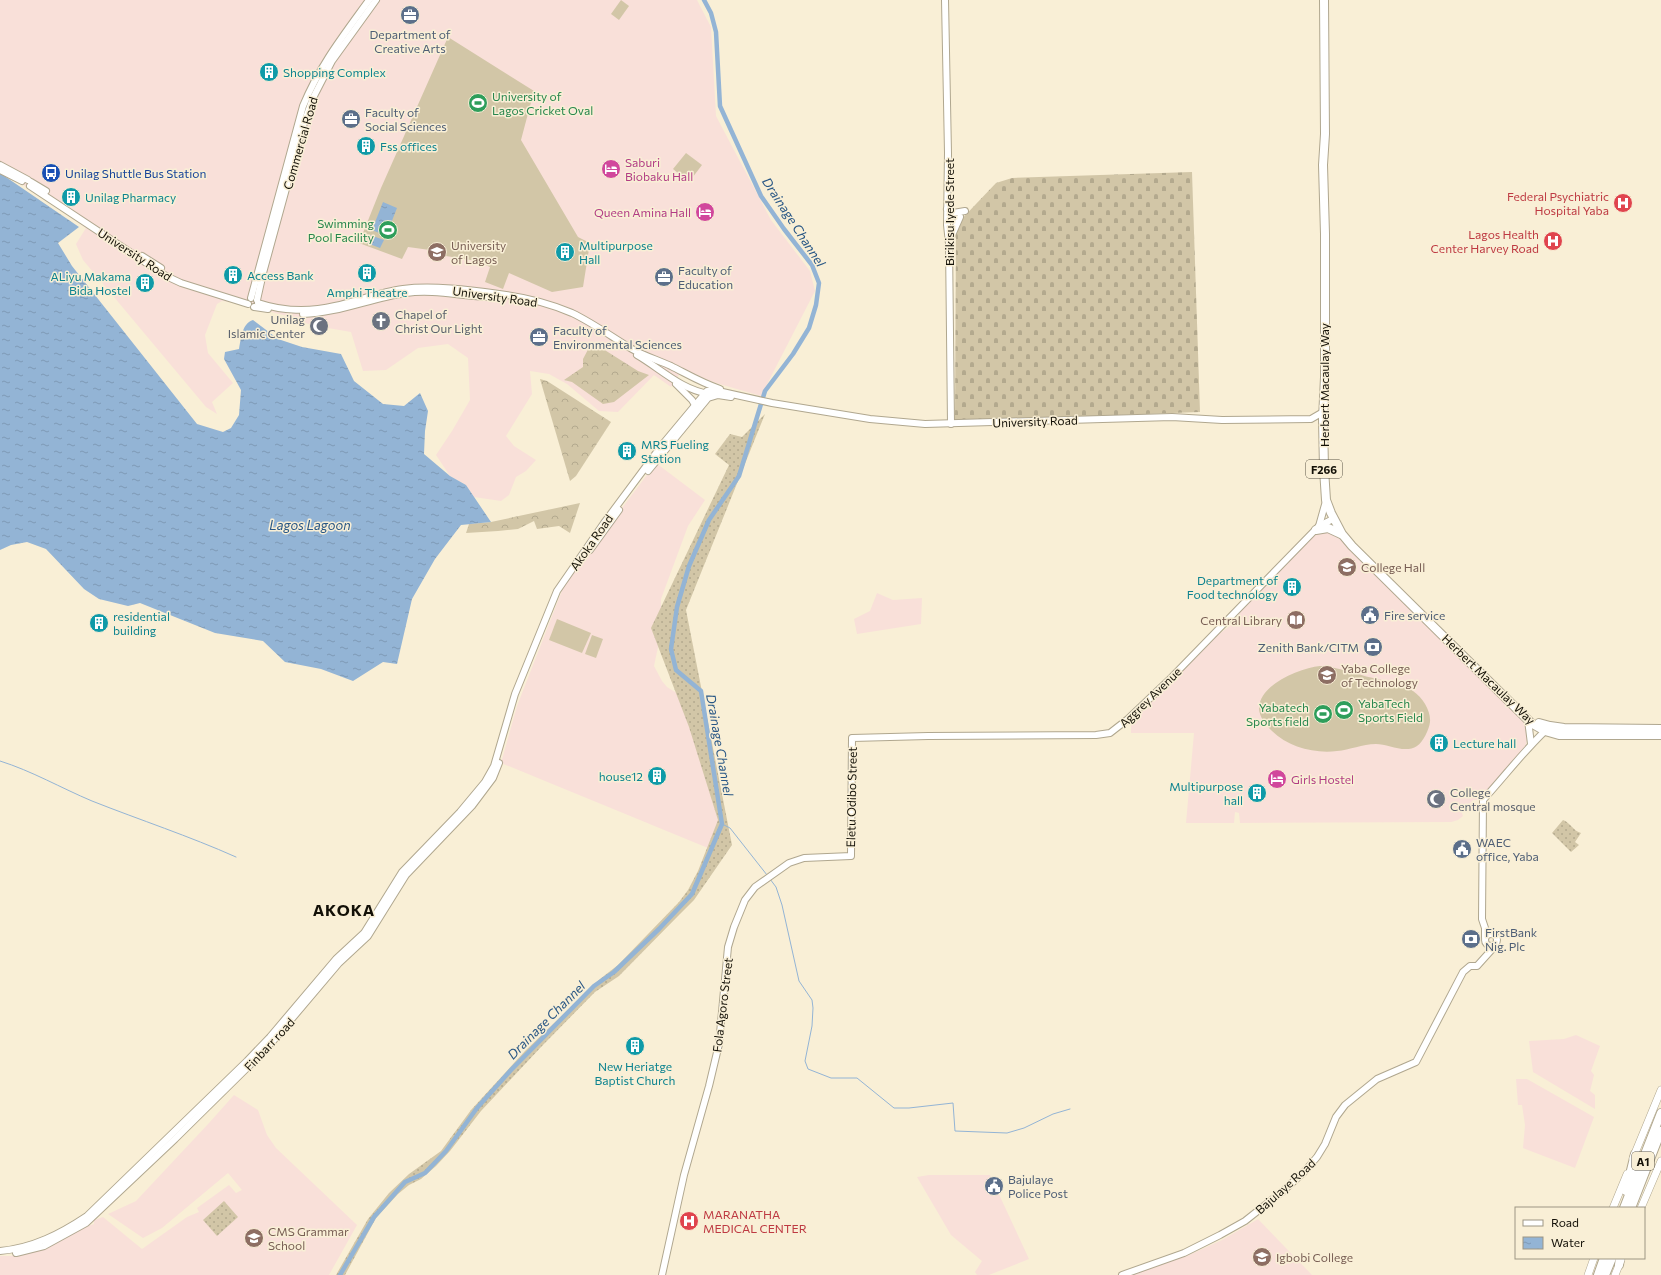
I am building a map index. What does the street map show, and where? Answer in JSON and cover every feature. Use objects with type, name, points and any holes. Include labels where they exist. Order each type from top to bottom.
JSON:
[{"type":"highway","name":"Herbert Macaulay Way","points":[[1324,0],[1324,165],[1326,234],[1323,425],[1326,500],[1333,519],[1342,534],[1528,720],[1545,731],[1559,735],[1661,735]]},
{"type":"highway","name":"Herbert Macaulay Way","points":[[1329,0],[1330,111],[1327,419],[1330,494],[1337,517],[1348,534],[1372,560],[1530,717],[1537,722],[1564,728],[1661,729]]},
{"type":"highway","points":[[1317,528],[1328,528],[1342,534]]},
{"type":"highway","name":"A1","points":[[1623,1207],[1661,1113]]},
{"type":"highway","name":"A1","points":[[1631,1207],[1661,1131]]},
{"type":"highway","points":[[1635,1197],[1661,1147]]},
{"type":"highway","points":[[1623,1207],[1635,1154]]},
{"type":"highway","points":[[1598,1275],[1604,1259]]},
{"type":"highway","points":[[1605,1275],[1612,1259]]},
{"type":"main road","name":"Commercial Road","points":[[253,302],[303,106],[327,58],[369,0]]},
{"type":"main road","name":"Commercial Road","points":[[253,302],[263,273],[304,123],[313,98],[332,60],[376,0]]},
{"type":"main road","name":"Birikisu Iyede Street","points":[[946,0],[948,153],[947,209],[949,243],[951,424]]},
{"type":"main road","name":"University Road","points":[[0,165],[163,270],[184,280],[291,313],[320,313],[339,310],[391,296],[428,292],[509,299],[546,307],[570,317],[647,361],[672,380],[706,393],[761,400],[882,420],[925,424],[951,424],[1172,417],[1222,420],[1311,419]]},
{"type":"main road","name":"University Road","points":[[0,170],[28,183]]},
{"type":"main road","points":[[947,209],[953,213],[965,211]]},
{"type":"main road","points":[[949,243],[960,217]]},
{"type":"main road","name":"University Road","points":[[253,302],[280,308],[299,310],[316,309],[335,306],[389,292],[422,288],[511,295],[540,301],[573,314],[632,349],[694,378],[738,395]]},
{"type":"main road","points":[[664,374],[669,375],[672,373],[673,369],[671,366]]},
{"type":"main road","points":[[694,378],[702,385],[706,393],[704,401]]},
{"type":"main road","points":[[672,380],[695,405]]},
{"type":"main road","points":[[706,393],[711,390],[761,400]]},
{"type":"main road","name":"Akoka Road","points":[[496,767],[515,694],[558,592],[604,523],[695,405],[706,393]]},
{"type":"main road","points":[[558,592],[632,491],[704,401],[709,397],[718,395]]},
{"type":"main road","points":[[1311,419],[1323,412]]},
{"type":"main road","points":[[1311,419],[1323,425]]},
{"type":"main road","points":[[1317,528],[1326,500]]},
{"type":"main road","points":[[1317,528],[1333,519]]},
{"type":"main road","name":"Aggrey Avenue","points":[[852,738],[1096,735],[1110,733],[1169,680],[1317,528]]},
{"type":"main road","points":[[1528,720],[1531,744]]},
{"type":"main road","points":[[1482,960],[1485,940],[1485,928],[1482,918],[1483,800],[1520,759],[1531,744],[1545,731]]},
{"type":"main road","name":"Eletu Odibo Street","points":[[851,856],[852,738]]},
{"type":"main road","name":"Finbarr road","points":[[0,1256],[24,1252],[44,1246],[86,1222],[175,1139],[248,1063],[336,960],[364,933],[402,872],[460,812],[491,776],[496,767]]},
{"type":"main road","name":"Fola Agoro Street","points":[[662,1275],[684,1174],[709,1086],[719,1044],[728,947],[745,900],[755,887],[789,863],[804,858],[851,856]]},
{"type":"main road","points":[[1482,918],[1498,941],[1495,946],[1488,946],[1485,940]]},
{"type":"main road","points":[[1485,940],[1488,935],[1494,934]]},
{"type":"main road","name":"Bajulaye Road","points":[[1122,1275],[1184,1253],[1220,1235],[1246,1221],[1283,1191],[1304,1172],[1317,1157],[1325,1144],[1336,1117],[1345,1105],[1377,1079],[1416,1062],[1463,972],[1470,966],[1477,966],[1495,946]]},
{"type":"main road","name":"Finbarr road","points":[[0,1252],[42,1242],[87,1216],[248,1063]]},
{"type":"main road","points":[[1613,1207],[1661,1090]]},
{"type":"main road","points":[[1641,1207],[1661,1161]]},
{"type":"main road","points":[[1588,1275],[1594,1259]]},
{"type":"main road","points":[[1615,1275],[1620,1260]]},
{"type":"shaded area","name":"University of Lagos","points":[[0,0],[697,0],[711,27],[716,116],[771,220],[810,271],[815,291],[761,396],[716,383],[682,370],[671,387],[654,375],[618,412],[599,411],[567,384],[549,374],[530,371],[532,394],[506,436],[514,446],[536,460],[526,471],[516,477],[509,495],[501,501],[474,497],[466,485],[450,476],[436,455],[470,400],[468,358],[448,344],[418,348],[386,370],[363,371],[351,332],[311,325],[287,316],[232,302],[222,301],[217,304],[205,335],[208,353],[233,383],[212,402],[217,414],[206,407],[83,260],[76,244],[86,228],[59,208],[0,170]]},
{"type":"shaded area","points":[[656,463],[705,500],[688,526],[661,599],[661,633],[654,666],[667,687],[683,697],[720,822],[708,848],[501,763],[517,706],[563,588]]},
{"type":"shaded area","name":"Yaba College of Technology","points":[[1335,532],[1525,721],[1528,735],[1525,749],[1519,759],[1477,800],[1473,800],[1461,810],[1463,816],[1458,820],[1451,822],[1240,823],[1239,813],[1235,812],[1234,823],[1186,823],[1194,733],[1131,733],[1131,725],[1143,706],[1201,648],[1231,625],[1240,626],[1242,621],[1236,611],[1316,533]]},
{"type":"shaded area","points":[[877,593],[893,600],[922,598],[921,624],[857,634],[854,619],[870,611]]},
{"type":"shaded area","points":[[1576,1035],[1600,1046],[1591,1071],[1594,1075],[1590,1091],[1595,1095],[1595,1109],[1533,1072],[1529,1041],[1564,1039]]},
{"type":"shaded area","points":[[1516,1079],[1527,1079],[1594,1117],[1575,1168],[1523,1148],[1525,1125],[1522,1105],[1518,1105]]},
{"type":"shaded area","name":"CMS Grammar School","points":[[234,1095],[258,1110],[267,1135],[276,1148],[357,1225],[329,1275],[0,1275],[0,1256],[11,1256],[44,1247],[79,1229],[94,1224],[94,1220],[103,1217],[142,1249],[187,1217],[199,1212],[197,1208],[229,1185],[236,1193],[242,1190],[228,1173],[162,1228],[143,1238],[108,1214],[136,1201]]},
{"type":"shaded area","points":[[929,1175],[990,1175],[1029,1259],[989,1275],[977,1275],[975,1272],[982,1261],[951,1235],[917,1177]]},
{"type":"shaded area","points":[[1258,1219],[1312,1275],[1124,1275],[1153,1265],[1187,1256],[1222,1240]]},
{"type":"green space","points":[[621,0],[629,6],[619,20],[611,14]]},
{"type":"green space","points":[[448,37],[534,91],[521,140],[578,237],[590,243],[583,287],[552,292],[509,273],[503,289],[485,282],[490,267],[477,261],[446,256],[430,250],[408,247],[402,259],[359,243],[381,188]]},
{"type":"green space","points":[[686,153],[702,165],[689,182],[673,169]]},
{"type":"green space","points":[[1192,172],[1200,412],[955,421],[956,225],[996,183],[1012,178]]},
{"type":"green space","points":[[592,342],[638,371],[649,375],[614,402],[603,404],[572,382],[564,380],[583,367],[583,359]]},
{"type":"green space","points":[[540,379],[547,381],[611,422],[576,476],[570,481]]},
{"type":"green space","points":[[765,414],[686,610],[732,845],[694,900],[619,976],[595,992],[542,1046],[481,1111],[450,1151],[436,1166],[421,1179],[409,1185],[398,1194],[376,1218],[345,1275],[336,1275],[368,1219],[389,1193],[409,1174],[441,1151],[471,1110],[525,1051],[600,979],[618,965],[679,902],[688,890],[698,871],[718,820],[689,727],[651,628],[729,465],[715,454],[730,434],[742,437]]},
{"type":"green space","points":[[580,503],[570,533],[559,526],[537,529],[534,521],[518,529],[466,533],[469,524],[491,522]]},
{"type":"green space","points":[[557,619],[591,633],[582,653],[549,640]]},
{"type":"green space","points":[[592,635],[603,639],[596,658],[585,654]]},
{"type":"green space","name":"YabaTech Sports Field","points":[[1320,666],[1340,669],[1394,683],[1413,691],[1426,705],[1430,718],[1428,729],[1421,742],[1417,746],[1407,749],[1376,744],[1329,752],[1302,748],[1278,737],[1267,726],[1262,718],[1259,711],[1261,699],[1273,685],[1282,679],[1302,670]]},
{"type":"green space","points":[[1563,820],[1581,833],[1575,842],[1579,845],[1571,852],[1552,833]]},
{"type":"green space","points":[[224,1201],[238,1217],[217,1236],[203,1220]]},
{"type":"water","name":"Lagos Lagoon","points":[[0,173],[79,227],[58,243],[72,266],[197,424],[223,432],[231,428],[239,415],[241,390],[224,359],[225,352],[239,349],[244,328],[246,324],[253,320],[278,339],[302,347],[341,354],[354,381],[383,404],[404,406],[420,393],[428,411],[424,454],[450,476],[466,485],[491,522],[461,525],[435,559],[412,599],[397,664],[383,662],[353,681],[321,669],[285,662],[263,641],[215,633],[140,603],[128,606],[99,599],[84,589],[46,549],[27,542],[11,545],[0,550]]},
{"type":"water","points":[[383,202],[397,208],[386,236],[372,230]]},
{"type":"water","points":[[370,235],[384,240],[380,248],[367,243]]},
{"type":"waterway","name":"Drainage Channel","points":[[340,1275],[374,1217],[405,1182],[425,1173],[446,1151],[477,1108],[511,1070],[594,986],[614,972],[659,929],[692,894],[722,824],[701,691],[676,670],[671,649],[677,607],[689,566],[709,520],[739,476],[765,391],[793,354],[809,328],[816,305],[819,283],[812,265],[761,196],[720,106],[716,32],[711,13],[704,0]]},
{"type":"waterway","points":[[0,761],[92,801],[236,857]]},
{"type":"waterway","points":[[722,824],[730,828],[767,875]]},
{"type":"waterway","points":[[770,879],[776,887],[782,905],[799,981],[812,1000],[812,1026],[805,1061],[808,1069],[831,1078],[857,1078],[894,1108],[909,1108],[953,1103],[955,1131],[1007,1133],[1024,1128],[1053,1114],[1070,1109]]},
{"type":"place","name":"Department of Creative Arts","points":[[410,15]]},
{"type":"place","name":"Shopping Complex","points":[[269,72]]},
{"type":"place","name":"University of Lagos Cricket Oval","points":[[478,103]]},
{"type":"place","name":"Faculty of Social Sciences","points":[[351,119]]},
{"type":"place","name":"Fss offices","points":[[366,146]]},
{"type":"place","name":"Saburi Biobaku Hall","points":[[611,169]]},
{"type":"place","name":"Unilag Shuttle Bus Station","points":[[51,173]]},
{"type":"place","name":"Unilag Pharmacy","points":[[71,197]]},
{"type":"place","name":"Federal Psychiatric Hospital Yaba","points":[[1623,203]]},
{"type":"place","name":"Queen Amina Hall","points":[[705,212]]},
{"type":"place","name":"Swimming Pool Facility","points":[[388,230]]},
{"type":"place","name":"Lagos Health Center Harvey Road","points":[[1553,241]]},
{"type":"place","name":"University of Lagos","points":[[437,252]]},
{"type":"place","name":"Multipurpose Hall","points":[[565,252]]},
{"type":"place","name":"Amphi Theatre","points":[[367,273]]},
{"type":"place","name":"Access Bank","points":[[233,275]]},
{"type":"place","name":"Faculty of Education","points":[[664,277]]},
{"type":"place","name":"ALiyu Makama Bida Hostel","points":[[145,283]]},
{"type":"place","name":"Chapel of Christ Our Light","points":[[381,321]]},
{"type":"place","name":"Unilag Islamic Center","points":[[319,326]]},
{"type":"place","name":"Faculty of Environmental Sciences","points":[[539,337]]},
{"type":"place","name":"MRS Fueling Station","points":[[627,451]]},
{"type":"place","name":"College Hall","points":[[1347,567]]},
{"type":"place","name":"Department of Food technology","points":[[1292,587]]},
{"type":"place","name":"Fire service","points":[[1370,615]]},
{"type":"place","name":"Central Library","points":[[1296,620]]},
{"type":"place","name":"residential building","points":[[99,623]]},
{"type":"place","name":"Zenith Bank/CITM","points":[[1373,647]]},
{"type":"place","name":"Yaba College of Technology","points":[[1327,675]]},
{"type":"place","name":"YabaTech Sports Field","points":[[1344,710]]},
{"type":"place","name":"Yabatech Sports field","points":[[1323,714]]},
{"type":"place","name":"Lecture hall","points":[[1439,743]]},
{"type":"place","name":"house12","points":[[657,776]]},
{"type":"place","name":"Girls Hostel","points":[[1277,779]]},
{"type":"place","name":"Multipurpose hall","points":[[1257,793]]},
{"type":"place","name":"College Central mosque","points":[[1436,799]]},
{"type":"place","name":"WAEC office, Yaba","points":[[1462,849]]},
{"type":"place","name":"FirstBank Nig. Plc","points":[[1471,939]]},
{"type":"place","name":"New Heriatge Baptist Church","points":[[635,1046]]},
{"type":"place","name":"Bajulaye Police Post","points":[[994,1186]]},
{"type":"place","name":"MARANATHA MEDICAL CENTER","points":[[689,1221]]},
{"type":"place","name":"CMS Grammar School","points":[[254,1238]]},
{"type":"place","name":"Igbobi College","points":[[1262,1257]]},
{"type":"district","name":"AKOKA","points":[[344,909]]}]
